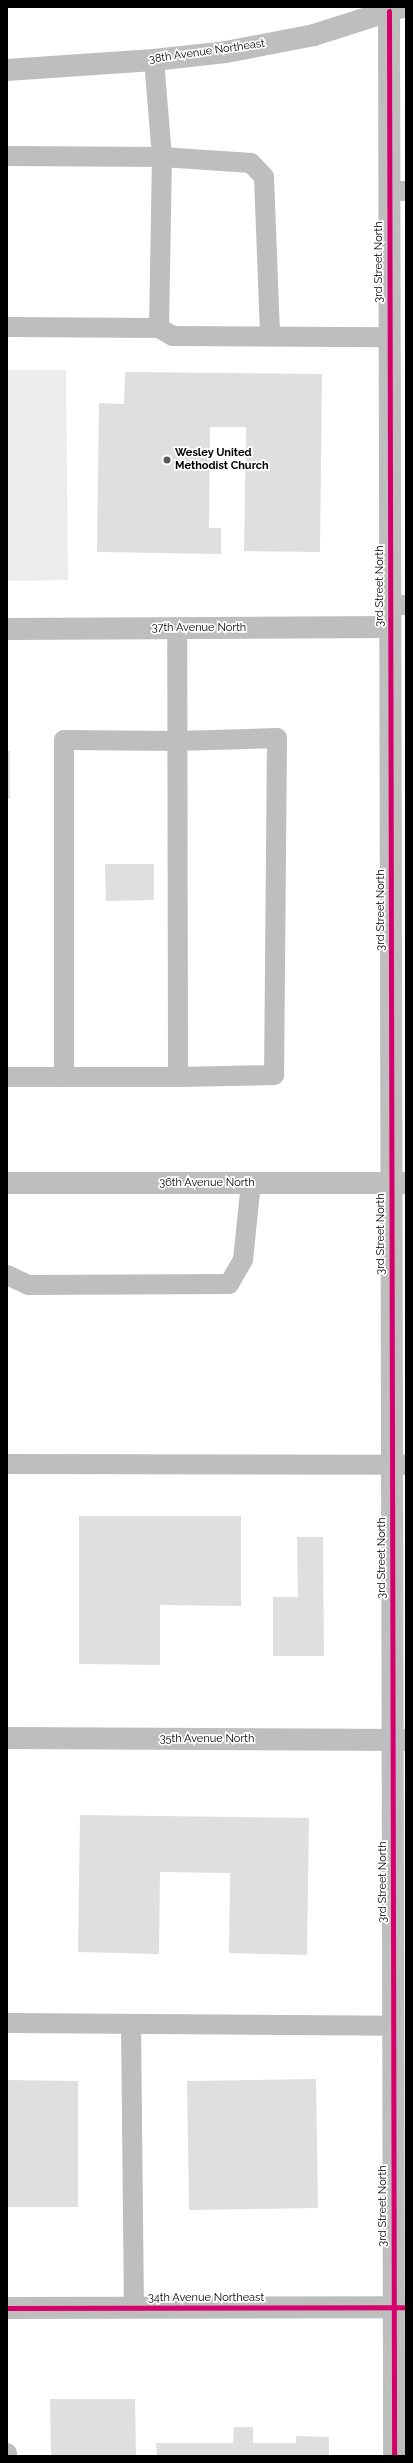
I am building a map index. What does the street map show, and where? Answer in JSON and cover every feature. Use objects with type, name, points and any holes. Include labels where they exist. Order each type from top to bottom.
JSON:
[{"type":"street","name":"38th Avenue Northeast","points":[[7,70],[154,60],[226,52],[314,35],[393,8]]},
{"type":"street","name":"3rd Street North","points":[[393,8],[398,191],[390,337],[398,605],[390,627],[399,1038],[399,1740],[397,2019],[400,2307],[394,2456]]},
{"type":"street","name":"37th Avenue North","points":[[7,629],[390,627]]},
{"type":"street","name":"36th Avenue North","points":[[7,1183],[399,1183]]},
{"type":"street","name":"35th Avenue North","points":[[7,1738],[399,1740]]},
{"type":"street","name":"34th Avenue Northeast","points":[[7,2308],[400,2307]]},
{"type":"lane","points":[[154,60],[162,157],[159,328]]},
{"type":"lane","points":[[7,156],[162,157],[251,163],[264,176],[270,336]]},
{"type":"lane","points":[[7,327],[159,328],[173,336],[390,337]]},
{"type":"lane","points":[[177,628],[178,1077]]},
{"type":"lane","points":[[7,1077],[64,1077],[178,1077],[274,1074],[277,738],[177,741],[64,740],[64,1077]]},
{"type":"lane","points":[[7,1275],[28,1285],[229,1284],[244,1260],[251,1183]]},
{"type":"lane","points":[[7,1464],[399,1465]]},
{"type":"lane","points":[[7,2023],[131,2024],[397,2019]]},
{"type":"lane","points":[[131,2024],[134,2308]]},
{"type":"shaded area","points":[[7,370],[66,370],[68,580],[7,581]]},
{"type":"building","points":[[125,372],[322,374],[320,552],[244,551],[246,427],[210,427],[209,528],[221,528],[221,554],[97,552],[99,403],[124,404]]},
{"type":"building","points":[[7,751],[10,751],[10,799],[7,799]]},
{"type":"building","points":[[105,864],[154,864],[154,900],[106,901]]},
{"type":"building","points":[[79,1516],[241,1516],[241,1606],[160,1605],[160,1665],[79,1664]]},
{"type":"building","points":[[297,1537],[323,1537],[324,1656],[273,1656],[273,1597],[298,1597]]},
{"type":"building","points":[[80,1815],[309,1818],[307,1955],[229,1953],[230,1873],[160,1872],[159,1954],[78,1952]]},
{"type":"building","points":[[316,2079],[318,2208],[189,2210],[187,2081]]},
{"type":"building","points":[[7,2080],[78,2081],[78,2207],[7,2207]]},
{"type":"building","points":[[50,2399],[135,2399],[136,2456],[51,2456]]},
{"type":"building","points":[[234,2427],[253,2427],[253,2443],[296,2443],[296,2436],[329,2437],[329,2456],[157,2456],[156,2443],[233,2443]]},
{"type":"cycle path","points":[[389,11],[394,2456]]},
{"type":"cycle path","points":[[7,2308],[406,2307]]},
{"type":"place","name":"Wesley United Methodist Church","points":[[167,460]]}]
